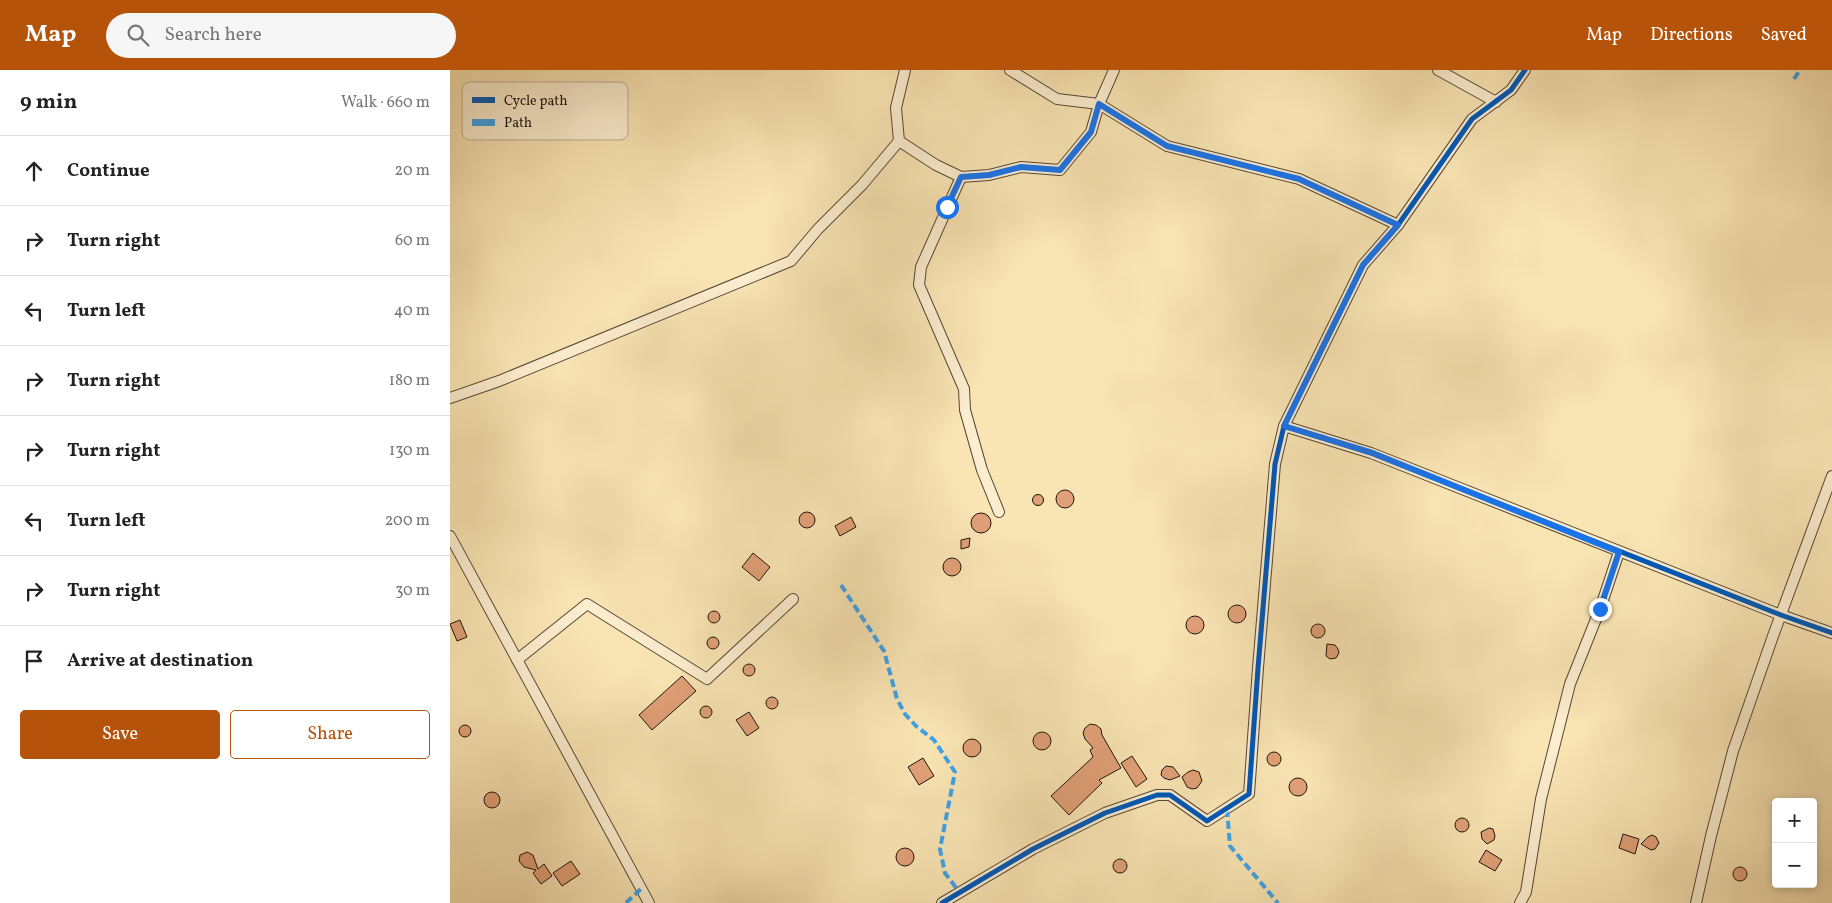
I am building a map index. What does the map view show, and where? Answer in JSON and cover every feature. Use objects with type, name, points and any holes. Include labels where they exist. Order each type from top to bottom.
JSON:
[{"type":"street","points":[[450,398],[499,381],[791,261],[899,141],[896,108],[905,70]]},
{"type":"street","points":[[1010,70],[1057,99],[1099,104],[1167,146],[1299,179],[1398,225]]},
{"type":"street","points":[[899,141],[936,165],[961,177],[989,175],[1021,167],[1060,170],[1091,132],[1099,104],[1114,70]]},
{"type":"street","points":[[1438,70],[1496,102]]},
{"type":"street","points":[[942,903],[1033,849],[1105,813],[1157,795],[1170,795],[1207,821],[1249,794],[1275,464],[1284,426],[1363,265],[1398,225],[1472,119],[1511,90],[1526,70]]},
{"type":"street","points":[[961,177],[921,266],[919,286],[964,389],[967,419],[982,470],[999,512]]},
{"type":"street","points":[[1284,426],[1370,452],[1780,615],[1832,632]]},
{"type":"street","points":[[1696,903],[1733,750],[1780,615],[1832,476]]},
{"type":"street","points":[[450,536],[650,903]]},
{"type":"street","points":[[1520,903],[1526,892],[1541,799],[1570,684],[1600,609],[1619,552]]},
{"type":"street","points":[[517,660],[588,604],[707,679],[793,599]]},
{"type":"building","points":[[1061,490],[1069,490],[1074,495],[1072,506],[1061,508],[1056,503],[1056,495]]},
{"type":"building","points":[[1038,494],[1044,500],[1038,506],[1032,500]]},
{"type":"building","points":[[807,512],[815,520],[807,528],[799,520]]},
{"type":"building","points":[[981,513],[988,516],[991,523],[988,530],[981,533],[974,530],[971,523],[974,516]]},
{"type":"building","points":[[851,517],[856,527],[840,536],[835,526]]},
{"type":"building","points":[[970,538],[969,547],[961,549],[961,540]]},
{"type":"building","points":[[753,553],[770,567],[759,581],[742,567]]},
{"type":"building","points":[[948,558],[956,558],[961,563],[959,574],[948,576],[943,571],[943,563]]},
{"type":"building","points":[[1233,605],[1241,605],[1246,610],[1244,621],[1233,623],[1228,618],[1228,610]]},
{"type":"building","points":[[716,611],[719,612],[719,622],[712,623],[709,622],[708,615],[709,612]]},
{"type":"building","points":[[1191,616],[1199,616],[1204,621],[1202,632],[1191,634],[1186,629],[1186,621]]},
{"type":"building","points":[[460,620],[467,637],[457,641],[450,624]]},
{"type":"building","points":[[1315,624],[1321,624],[1325,631],[1321,638],[1315,638],[1311,634],[1311,628]]},
{"type":"building","points":[[711,637],[715,637],[719,643],[715,649],[711,649],[707,645],[707,641]]},
{"type":"building","points":[[1327,644],[1335,645],[1338,649],[1339,653],[1336,658],[1330,659],[1326,656]]},
{"type":"building","points":[[747,664],[751,664],[755,670],[751,676],[747,676],[743,672],[743,668]]},
{"type":"building","points":[[682,676],[696,691],[652,730],[639,715]]},
{"type":"building","points":[[770,697],[774,697],[778,703],[774,709],[770,709],[766,705],[766,701]]},
{"type":"building","points":[[704,706],[708,706],[712,712],[708,718],[704,718],[700,714],[700,710]]},
{"type":"building","points":[[749,712],[759,728],[747,736],[736,720]]},
{"type":"building","points":[[1090,724],[1096,725],[1101,729],[1102,735],[1121,768],[1099,780],[1102,783],[1069,815],[1051,796],[1093,757],[1090,750],[1093,748],[1085,739],[1083,733]]},
{"type":"building","points":[[463,725],[467,725],[471,731],[467,737],[463,737],[459,733],[459,729]]},
{"type":"building","points":[[1038,732],[1046,732],[1051,737],[1049,748],[1038,750],[1033,745],[1033,737]]},
{"type":"building","points":[[968,739],[976,739],[981,744],[979,755],[968,757],[963,752],[963,744]]},
{"type":"building","points":[[1271,752],[1277,752],[1281,759],[1277,766],[1271,766],[1267,762],[1267,756]]},
{"type":"building","points":[[1132,756],[1147,779],[1136,787],[1121,763]]},
{"type":"building","points":[[923,758],[934,776],[919,785],[908,767]]},
{"type":"building","points":[[1166,766],[1173,767],[1180,776],[1170,780],[1164,778],[1161,775],[1162,770]]},
{"type":"building","points":[[1193,770],[1199,772],[1202,781],[1197,788],[1192,789],[1187,787],[1182,777]]},
{"type":"building","points":[[1298,778],[1306,783],[1307,787],[1302,795],[1298,796],[1290,791],[1289,787],[1294,779]]},
{"type":"building","points":[[492,792],[500,800],[492,808],[484,800]]},
{"type":"building","points":[[1459,818],[1465,818],[1469,825],[1465,832],[1459,832],[1455,828],[1455,822]]},
{"type":"building","points":[[1489,828],[1493,829],[1495,836],[1494,840],[1487,844],[1482,839],[1481,832]]},
{"type":"building","points":[[1623,834],[1639,839],[1635,854],[1619,848]]},
{"type":"building","points":[[1652,835],[1656,837],[1659,843],[1655,849],[1651,850],[1641,844]]},
{"type":"building","points":[[901,848],[909,848],[914,853],[912,864],[901,866],[896,861],[896,853]]},
{"type":"building","points":[[1486,850],[1502,860],[1495,871],[1479,862]]},
{"type":"building","points":[[527,852],[533,855],[538,869],[544,864],[552,876],[541,884],[533,873],[536,870],[524,867],[519,861],[520,855]]},
{"type":"building","points":[[1117,859],[1123,859],[1127,866],[1123,873],[1117,873],[1113,869],[1113,863]]},
{"type":"building","points":[[571,861],[580,874],[562,886],[553,873]]},
{"type":"building","points":[[1737,867],[1743,867],[1747,874],[1743,881],[1737,881],[1733,877],[1733,871]]},
{"type":"marked path","points":[[1794,79],[1800,70]]},
{"type":"marked path","points":[[841,585],[884,651],[897,699],[905,714],[916,726],[934,740],[955,772],[940,849],[945,873],[960,893]]},
{"type":"marked path","points":[[1227,809],[1230,846],[1278,903]]},
{"type":"marked path","points":[[626,903],[642,888]]},
{"type":"cycle path","points":[[942,903],[1033,849],[1105,813],[1157,795],[1170,795],[1207,821],[1249,794],[1275,464],[1284,426],[1363,265],[1398,225],[1472,119],[1511,90],[1525,70]]},
{"type":"cycle path","points":[[1284,426],[1371,453],[1781,615],[1832,633]]},
{"type":"route","points":[[947,207],[961,177],[989,175],[1021,167],[1060,170],[1091,132],[1099,104],[1167,146],[1299,179],[1398,225],[1363,265],[1284,426],[1370,452],[1619,552],[1600,609]]}]
